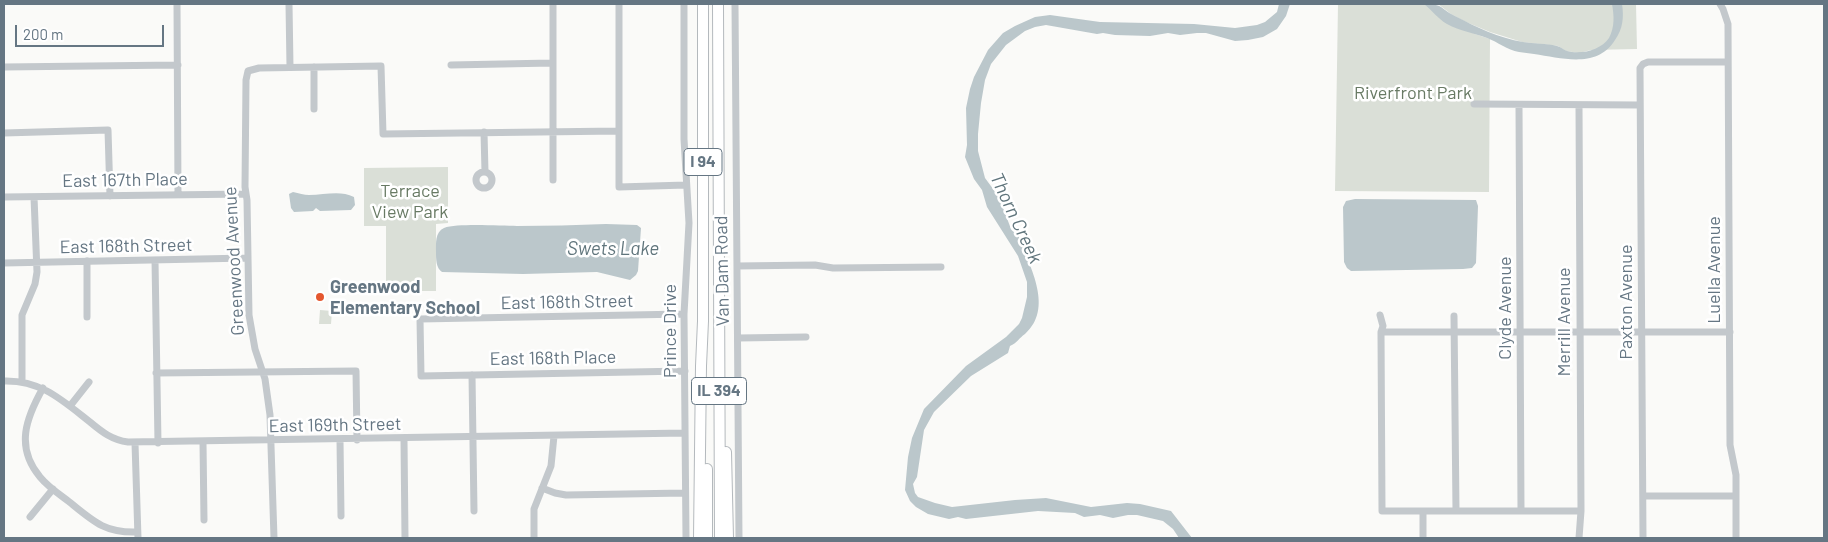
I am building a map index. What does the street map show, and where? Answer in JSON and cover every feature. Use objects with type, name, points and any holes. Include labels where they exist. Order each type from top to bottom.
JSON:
[{"type":"highway","name":"I 94","points":[[703,4],[707,538]]},
{"type":"highway","name":"I 94","points":[[718,4],[719,244],[723,274],[728,538]]},
{"type":"highway","name":"IL 394","points":[[719,244],[720,538]]},
{"type":"highway","name":"IL 394","points":[[699,538],[701,366],[704,321]]},
{"type":"street","points":[[177,4],[178,195]]},
{"type":"street","points":[[289,4],[290,67],[381,66],[383,134],[618,130]]},
{"type":"street","points":[[552,4],[553,180]]},
{"type":"street","points":[[619,4],[619,186],[686,185]]},
{"type":"street","name":"Prince Drive","points":[[684,4],[684,139],[689,223],[684,314],[686,538]]},
{"type":"street","name":"Van Dam Road","points":[[735,4],[739,538]]},
{"type":"street","name":"Luella Avenue","points":[[1720,4],[1724,9],[1728,24],[1730,446],[1736,475],[1736,538]]},
{"type":"street","name":"Paxton Avenue","points":[[1643,538],[1641,66],[1648,62],[1728,62]]},
{"type":"street","points":[[452,65],[552,63]]},
{"type":"street","points":[[4,67],[178,65]]},
{"type":"street","name":"Greenwood Avenue","points":[[274,538],[272,441],[268,396],[265,378],[252,337],[249,315],[246,80],[248,71],[258,68],[290,67]]},
{"type":"street","points":[[314,67],[314,109]]},
{"type":"street","points":[[1474,104],[1640,105]]},
{"type":"street","name":"Clyde Avenue","points":[[1520,105],[1521,511]]},
{"type":"street","name":"Merrill Avenue","points":[[1579,105],[1581,511],[1579,538]]},
{"type":"street","points":[[4,132],[108,130],[110,196]]},
{"type":"street","points":[[484,132],[484,172]]},
{"type":"street","name":"East 167th Place","points":[[4,197],[246,194]]},
{"type":"street","points":[[22,381],[22,316],[35,284],[38,262],[34,197]]},
{"type":"street","name":"East 168th Street","points":[[4,263],[248,258]]},
{"type":"street","points":[[155,260],[158,443]]},
{"type":"street","points":[[87,261],[87,317]]},
{"type":"street","points":[[737,266],[815,265],[832,268],[941,267]]},
{"type":"street","name":"East 168th Street","points":[[421,376],[420,319],[684,314]]},
{"type":"street","points":[[1380,315],[1383,326],[1381,332],[1382,511],[1581,511]]},
{"type":"street","points":[[1454,316],[1456,511]]},
{"type":"street","points":[[1381,332],[1730,332]]},
{"type":"street","points":[[738,338],[806,337]]},
{"type":"street","points":[[156,373],[356,371],[357,440]]},
{"type":"street","name":"East 168th Place","points":[[421,376],[685,371]]},
{"type":"street","points":[[472,375],[474,511]]},
{"type":"street","name":"East 169th Street","points":[[4,380],[22,381],[43,388],[110,437],[119,441],[135,443],[685,434]]},
{"type":"street","points":[[70,406],[88,382]]},
{"type":"street","points":[[43,388],[29,415],[26,441],[28,454],[34,468],[40,477],[53,489],[90,519],[104,528],[138,535],[135,443]]},
{"type":"street","points":[[534,538],[534,510],[552,460],[554,436]]},
{"type":"street","points":[[404,439],[405,538]]},
{"type":"street","points":[[340,440],[342,516]]},
{"type":"street","points":[[203,442],[204,520]]},
{"type":"street","points":[[542,488],[566,495],[685,493]]},
{"type":"street","points":[[30,518],[53,489]]},
{"type":"street","points":[[1643,496],[1736,496]]},
{"type":"street","points":[[1423,511],[1423,538]]},
{"type":"green space","name":"Riverfront Park","points":[[1338,4],[1424,4],[1475,34],[1490,39],[1489,192],[1335,191]]},
{"type":"green space","points":[[1438,4],[1636,4],[1637,49],[1591,50],[1579,53],[1566,51],[1558,46],[1522,42],[1466,22]]},
{"type":"green space","name":"Terrace View Park","points":[[448,167],[448,223],[436,224],[436,291],[386,291],[386,226],[364,226],[364,168]]},
{"type":"green space","points":[[320,310],[332,311],[331,324],[319,324]]},
{"type":"water","points":[[1279,4],[1290,4],[1286,16],[1277,29],[1263,37],[1235,41],[1206,33],[1180,35],[1168,33],[1150,36],[1115,35],[1097,34],[1046,25],[1025,31],[1006,45],[991,64],[985,80],[981,103],[978,151],[985,178],[999,197],[1011,229],[1020,239],[1034,275],[1039,300],[1038,312],[1034,324],[1010,346],[1008,353],[971,376],[934,412],[924,430],[917,477],[913,484],[918,497],[952,507],[1046,498],[1091,507],[1127,503],[1140,504],[1171,511],[1192,538],[1179,538],[1173,529],[1163,521],[1137,515],[1113,518],[1100,515],[1084,517],[1075,513],[1038,511],[966,519],[958,517],[949,519],[928,514],[916,507],[910,501],[905,490],[912,438],[924,409],[966,366],[1006,337],[1019,324],[1027,297],[1027,282],[1018,256],[987,207],[982,190],[974,179],[965,157],[967,145],[966,108],[970,89],[988,50],[1003,33],[1035,17],[1050,15],[1100,22],[1194,24],[1235,28],[1265,22],[1277,12]]},
{"type":"water","points":[[1424,4],[1438,6],[1471,24],[1505,38],[1558,46],[1572,52],[1584,52],[1596,48],[1609,38],[1614,21],[1612,4],[1622,4],[1623,18],[1618,36],[1599,55],[1589,58],[1567,59],[1510,50],[1487,38],[1447,24]]},
{"type":"water","points":[[293,192],[309,195],[332,193],[349,195],[354,197],[355,205],[351,210],[320,211],[316,208],[313,211],[294,212],[291,208],[289,194]]},
{"type":"water","points":[[1355,199],[1476,200],[1478,206],[1476,263],[1472,268],[1463,269],[1351,271],[1344,262],[1343,207],[1346,201]]},
{"type":"water","name":"Swets Lake","points":[[637,225],[641,228],[638,271],[630,280],[597,272],[523,274],[442,272],[437,263],[436,245],[439,232],[450,226]]},
{"type":"place","name":"Greenwood Elementary School","points":[[320,297]]},
{"type":"water label","name":"Thorn Creek","points":[[1016,218]]}]
